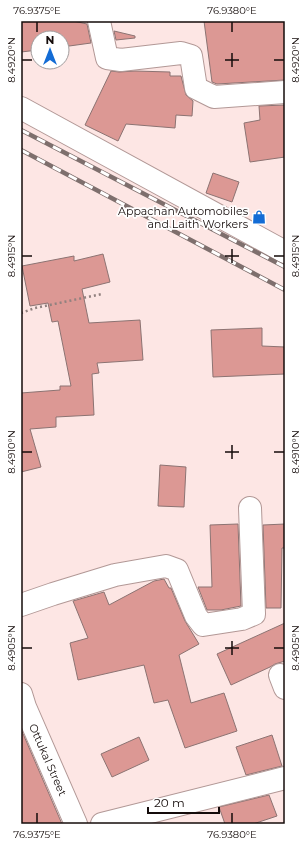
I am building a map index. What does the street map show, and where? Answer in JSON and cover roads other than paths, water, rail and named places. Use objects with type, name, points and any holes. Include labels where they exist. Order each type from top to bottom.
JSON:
[{"type":"street","points":[[99,21],[107,58],[121,60],[181,53],[191,56],[196,88],[214,97],[285,92]]},
{"type":"street","points":[[21,108],[285,252]]},
{"type":"street","points":[[21,605],[116,575],[166,566],[177,570],[196,616],[203,625],[242,619],[254,614],[250,508]]},
{"type":"street","name":"Ottukal Street","points":[[22,703],[76,824]]},
{"type":"street","points":[[102,824],[285,778]]},
{"type":"railway","points":[[21,130],[285,267]]},
{"type":"railway","points":[[21,150],[285,290]]},
{"type":"place","name":"Appachan Automobiles and Laith Workers","points":[[259,217]]}]
